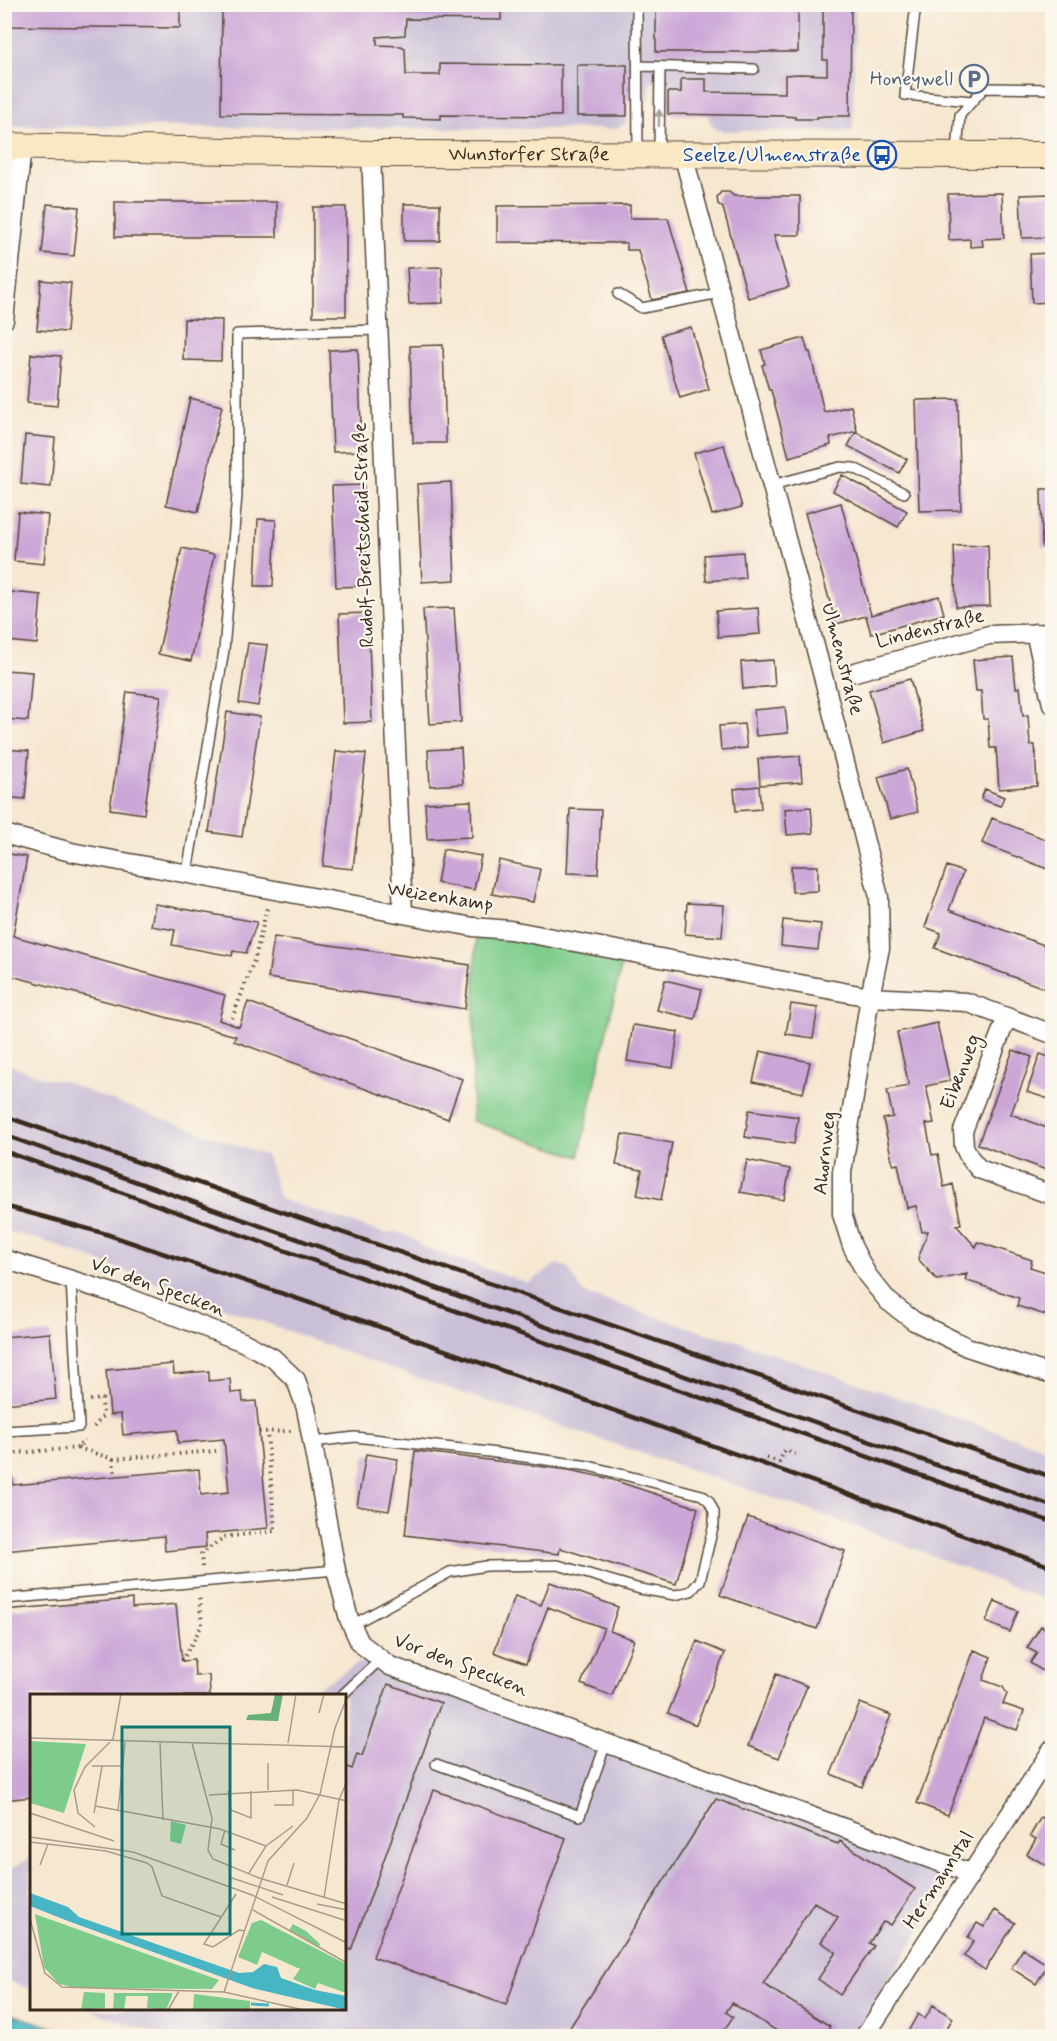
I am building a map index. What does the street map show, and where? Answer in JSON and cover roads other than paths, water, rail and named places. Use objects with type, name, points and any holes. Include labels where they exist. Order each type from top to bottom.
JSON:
[{"type":"street","name":"Wunstorfer Straße","points":[[13,146],[371,154],[1053,155]]},
{"type":"street","points":[[4,320],[13,146]]},
{"type":"street","name":"Rudolf-Breitscheid-Straße","points":[[371,154],[403,914]]},
{"type":"street","name":"Ulmenstraße","points":[[660,154],[720,293],[824,680],[879,897],[880,948],[870,997]]},
{"type":"street","points":[[1044,633],[1053,704]]},
{"type":"street","name":"Lindenstraße","points":[[855,672],[989,635],[1044,633]]},
{"type":"street","name":"Weizenkamp","points":[[4,834],[71,852],[272,890],[473,927],[510,930],[870,997]]},
{"type":"street","points":[[870,997],[966,1002],[1053,1034]]},
{"type":"street","name":"Ahornweg","points":[[870,997],[842,1172],[842,1214],[852,1246],[867,1275],[888,1301],[914,1321],[967,1347],[1053,1375]]},
{"type":"street","name":"Eibenweg","points":[[1007,1017],[963,1131],[964,1146],[969,1157],[979,1168],[1053,1195]]},
{"type":"street","name":"Vor den Specken","points":[[4,1259],[150,1306],[243,1342],[273,1358],[296,1380],[306,1408],[336,1570],[352,1625],[360,1643],[390,1666],[970,1873]]},
{"type":"street","name":"Hermannstal","points":[[865,2037],[970,1873],[1053,1750]]},
{"type":"lane","points":[[637,4],[638,66],[660,154]]},
{"type":"lane","points":[[916,4],[905,95],[972,101]]},
{"type":"lane","points":[[638,66],[754,69]]},
{"type":"lane","points":[[660,67],[660,154]]},
{"type":"lane","points":[[957,155],[960,115],[984,88],[1053,89]]},
{"type":"lane","points":[[618,294],[642,308],[720,293]]},
{"type":"lane","points":[[187,873],[224,650],[237,495],[237,334],[378,330]]},
{"type":"lane","points":[[772,484],[847,467],[854,468],[904,493]]},
{"type":"lane","points":[[4,1431],[79,1427],[70,1280]]},
{"type":"lane","points":[[312,1437],[355,1437],[589,1466],[702,1495],[709,1501],[714,1512],[714,1524],[700,1581],[691,1591],[675,1595],[639,1589],[558,1565],[486,1566],[450,1572],[352,1625]]},
{"type":"lane","points":[[4,1599],[336,1570]]},
{"type":"lane","points":[[343,1694],[381,1659]]},
{"type":"lane","points":[[436,1764],[579,1816],[606,1743]]},
{"type":"water","points":[[5,2012],[79,2036],[5,2036]]},
{"type":"railway","points":[[4,1116],[1052,1477]]},
{"type":"railway","points":[[4,1135],[1052,1506]]},
{"type":"railway","points":[[4,1151],[1052,1522]]},
{"type":"railway","points":[[4,1206],[103,1233],[369,1323],[1052,1567]]},
{"type":"place","name":"Honeywell","points":[[974,79]]},
{"type":"place","name":"Seelze/Ulmenstraße","points":[[882,155]]}]
